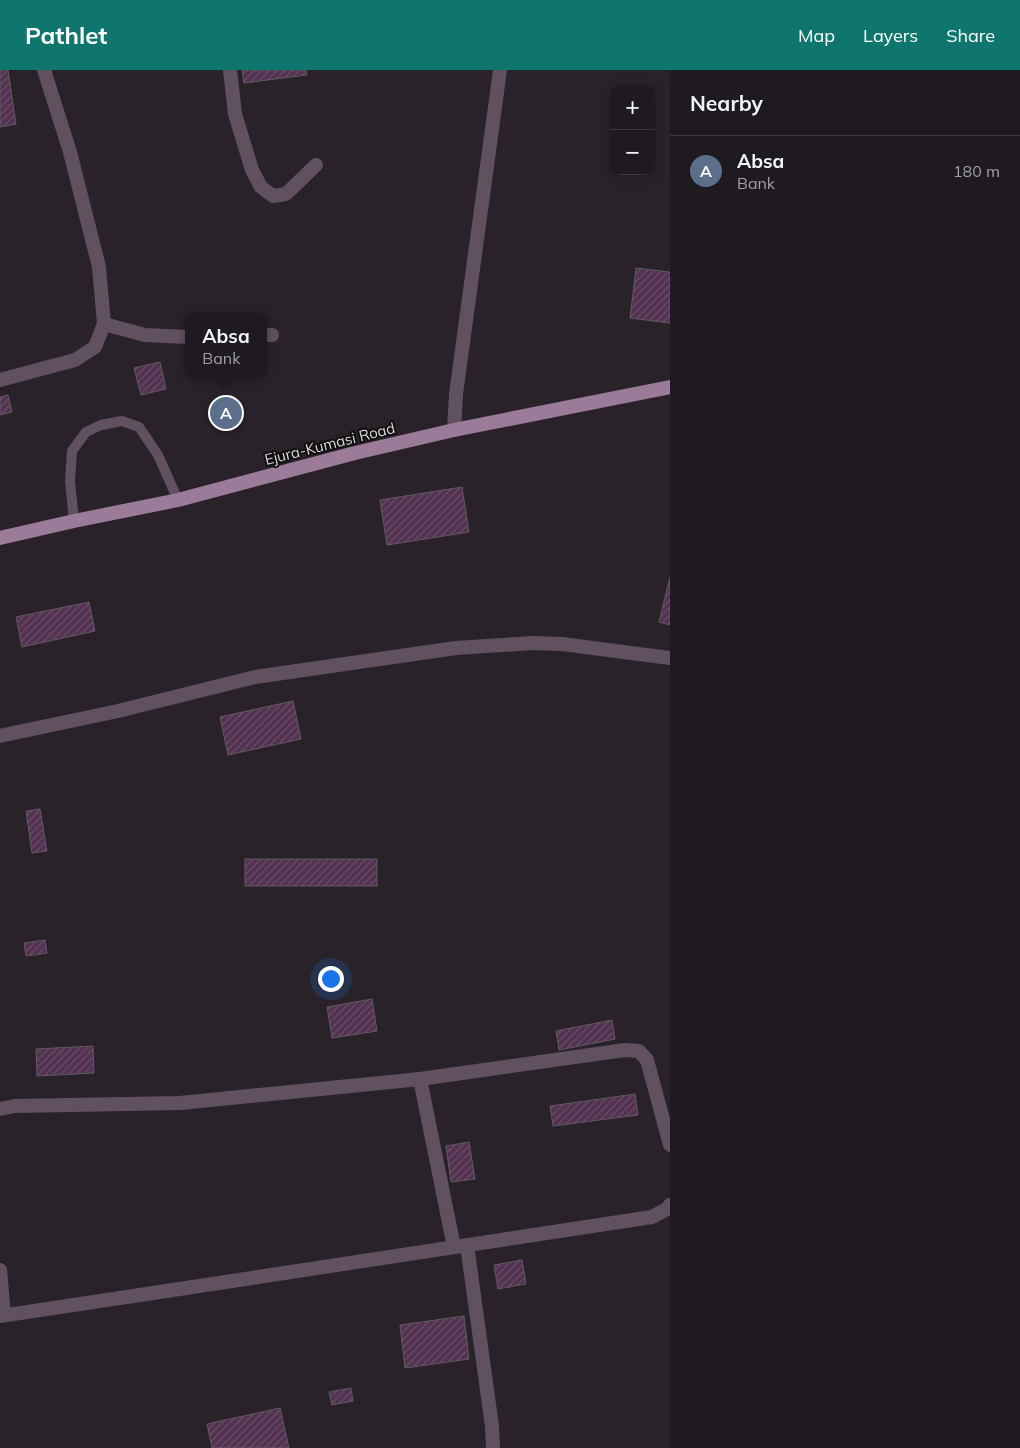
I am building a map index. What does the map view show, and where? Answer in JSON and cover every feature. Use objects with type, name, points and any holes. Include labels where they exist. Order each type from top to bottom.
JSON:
[{"type":"main road","name":"Ejura-Kumasi Road","points":[[0,538],[178,500],[354,453],[454,430],[670,387]]},
{"type":"street","points":[[0,380],[75,360],[95,347],[104,324],[99,267],[70,152],[44,70]]},
{"type":"street","points":[[230,70],[235,114],[252,170],[261,187],[273,196],[286,194],[316,165]]},
{"type":"street","points":[[454,430],[456,394],[500,70]]},
{"type":"street","points":[[104,324],[145,335],[185,337]]},
{"type":"street","points":[[0,736],[118,711],[255,677],[456,648],[533,643],[562,644],[670,658]]},
{"type":"street","points":[[0,1108],[15,1106],[180,1103],[420,1079],[625,1050],[639,1051],[647,1060],[670,1145]]},
{"type":"street","points":[[420,1079],[460,1246],[492,1426],[493,1448]]},
{"type":"street","points":[[0,1270],[2,1315],[652,1217],[667,1209],[670,1205]]},
{"type":"lane","points":[[74,521],[70,481],[72,451],[86,432],[100,425],[122,421],[139,427],[158,455],[178,500]]},
{"type":"building","points":[[0,70],[8,70],[16,124],[0,127]]},
{"type":"building","points":[[242,70],[306,70],[307,75],[244,83]]},
{"type":"building","points":[[636,268],[670,272],[670,323],[630,318]]},
{"type":"building","points":[[160,362],[166,389],[141,395],[134,368]]},
{"type":"building","points":[[8,395],[12,412],[0,415],[0,397]]},
{"type":"building","points":[[462,487],[469,532],[387,545],[380,500]]},
{"type":"building","points":[[670,577],[670,625],[659,622]]},
{"type":"building","points":[[89,602],[95,631],[22,647],[16,617]]},
{"type":"building","points":[[293,701],[301,739],[228,755],[220,717]]},
{"type":"building","points":[[40,809],[47,851],[32,853],[26,811]]},
{"type":"building","points":[[245,859],[377,859],[377,886],[245,886]]},
{"type":"building","points":[[45,940],[47,953],[26,956],[24,943]]},
{"type":"building","points":[[372,999],[377,1031],[332,1038],[327,1007]]},
{"type":"building","points":[[612,1020],[615,1039],[559,1050],[556,1031]]},
{"type":"building","points":[[93,1046],[94,1073],[37,1076],[36,1049]]},
{"type":"building","points":[[635,1094],[638,1115],[553,1126],[550,1106]]},
{"type":"building","points":[[469,1142],[475,1179],[451,1182],[446,1146]]},
{"type":"building","points":[[522,1260],[526,1284],[498,1289],[494,1265]]},
{"type":"building","points":[[464,1316],[469,1359],[405,1368],[400,1325]]},
{"type":"building","points":[[351,1388],[353,1401],[332,1405],[329,1392]]},
{"type":"building","points":[[280,1408],[289,1448],[212,1448],[207,1424]]},
{"type":"place","name":"Absa","points":[[226,413]]}]
